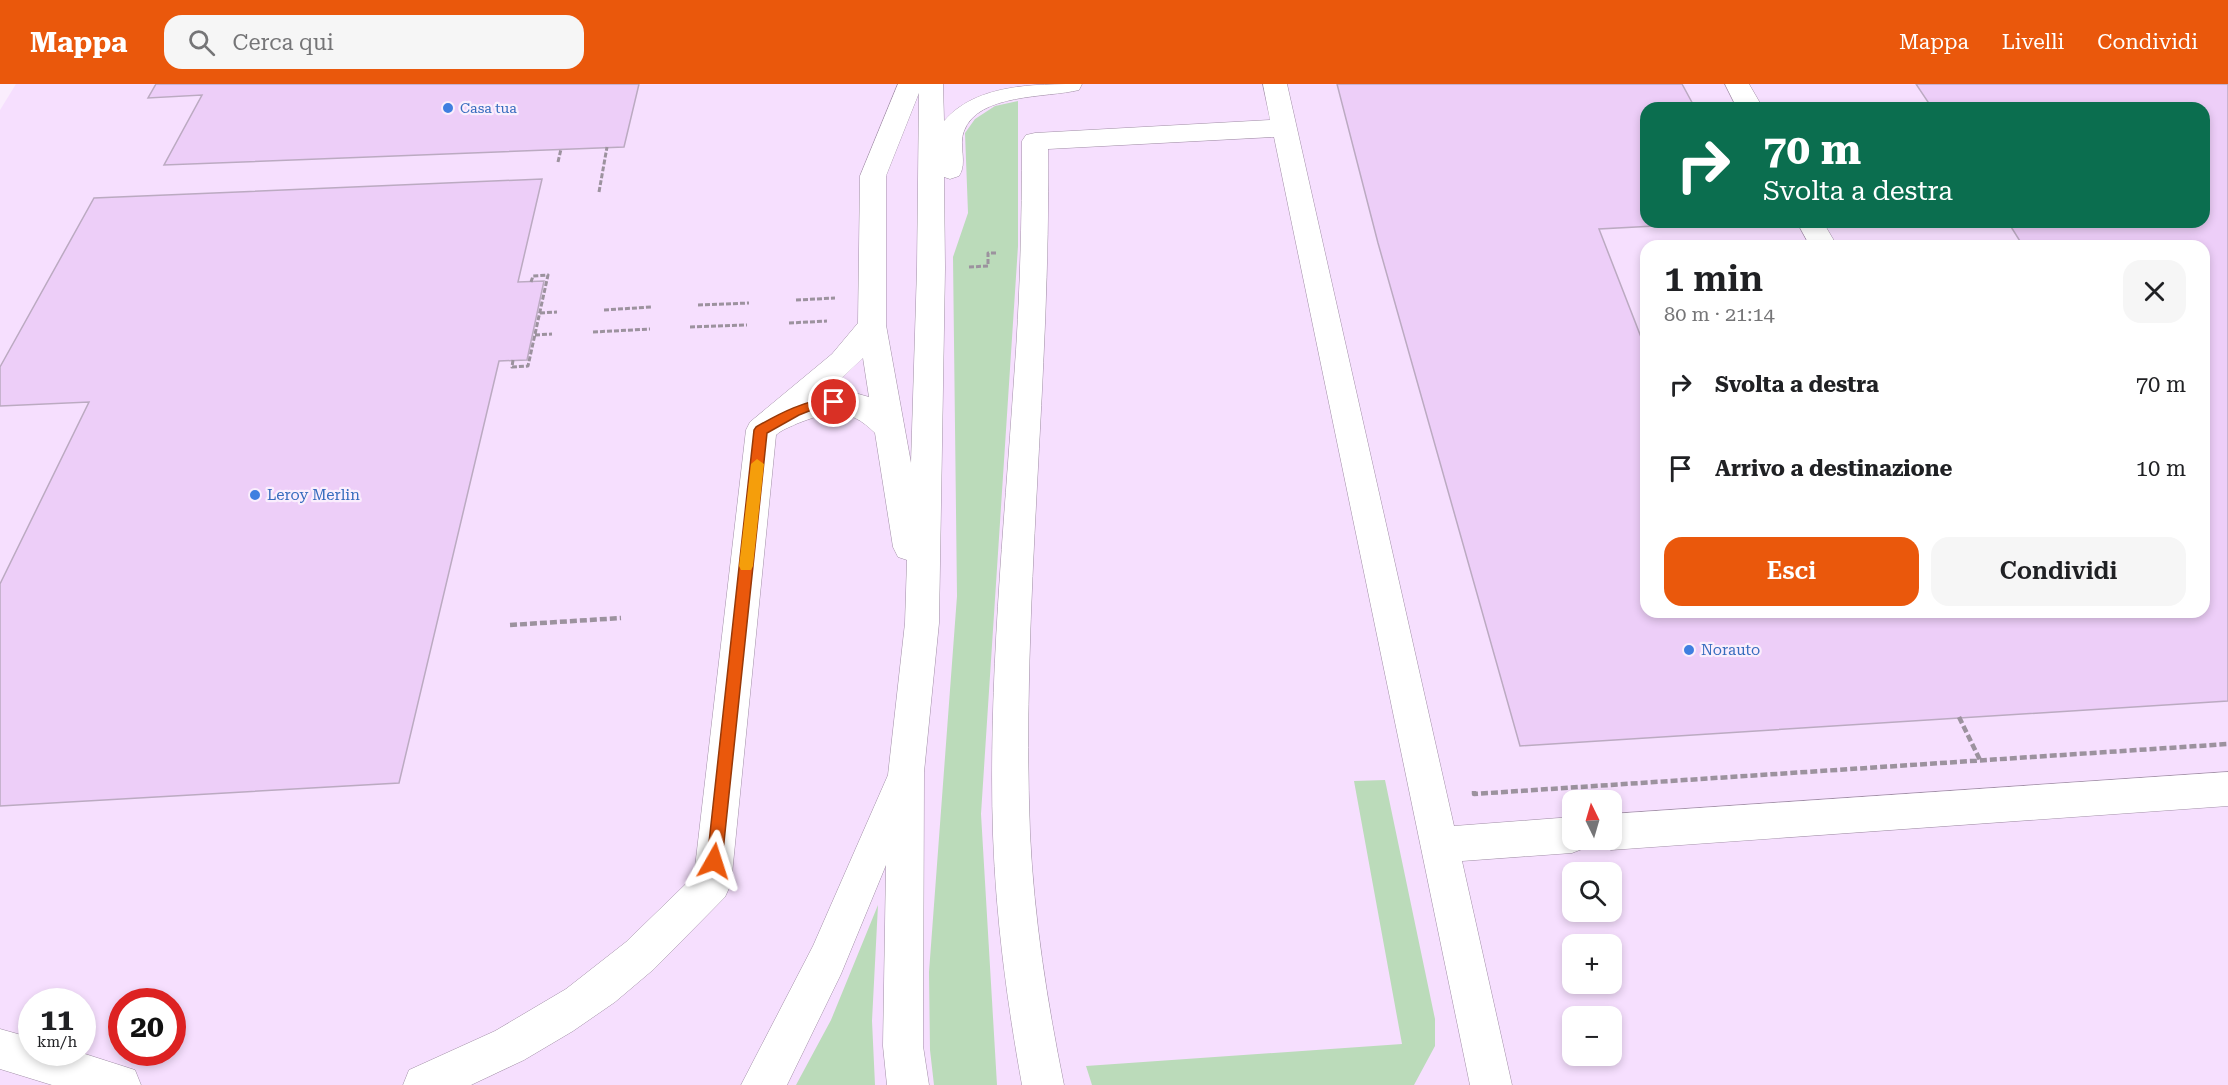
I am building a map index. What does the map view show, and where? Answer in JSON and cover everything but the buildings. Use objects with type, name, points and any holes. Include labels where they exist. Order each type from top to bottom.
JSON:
[{"type":"street","points":[[910,84],[873,176],[872,325],[922,623]]},
{"type":"street","points":[[908,1085],[903,1046],[906,772],[922,623],[931,249],[931,84]]},
{"type":"street","points":[[931,249],[950,219],[952,128],[967,112],[980,104],[1023,85],[1070,84]]},
{"type":"street","points":[[1275,84],[1491,1085]]},
{"type":"street","points":[[1737,84],[1747,102]]},
{"type":"street","points":[[1043,1085],[1032,1037],[1024,984],[1017,916],[1010,782],[1015,586],[1028,403],[1035,141],[1284,128]]},
{"type":"street","points":[[424,1085],[488,1057],[560,1016],[621,971],[668,931],[712,884],[761,430],[842,362],[872,325]]},
{"type":"street","points":[[761,430],[794,411],[813,404],[834,402],[852,403],[870,410],[890,429]]},
{"type":"street","points":[[762,1085],[772,1071],[827,960],[906,772]]},
{"type":"street","points":[[1622,831],[2228,789]]},
{"type":"street","points":[[1439,845],[1562,836]]},
{"type":"street","points":[[0,1049],[120,1085]]},
{"type":"path","points":[[599,192],[608,147]]},
{"type":"path","points":[[558,162],[561,149]]},
{"type":"path","points":[[513,360],[512,367],[528,366],[548,275],[533,276],[531,282]]},
{"type":"path","points":[[796,300],[837,298]]},
{"type":"path","points":[[698,305],[748,303]]},
{"type":"path","points":[[604,310],[651,308]]},
{"type":"path","points":[[540,313],[557,312]]},
{"type":"path","points":[[789,323],[834,320]]},
{"type":"path","points":[[690,327],[747,325]]},
{"type":"path","points":[[593,332],[650,329]]},
{"type":"path","points":[[535,335],[552,334]]},
{"type":"path","points":[[510,625],[621,618]]},
{"type":"path","points":[[1959,717],[1980,760]]},
{"type":"path","points":[[1471,783],[1474,794],[2228,744]]},
{"type":"shaded area","points":[[16,84],[2228,84],[2228,1085],[0,1085],[0,110]]},
{"type":"green space","points":[[1018,101],[1018,246],[981,814],[997,1085],[934,1085],[930,1050],[929,972],[957,596],[953,257],[968,213],[965,133],[975,119],[995,106]]},
{"type":"green space","points":[[1385,780],[1435,1019],[1435,1046],[1414,1085],[1092,1085],[1086,1066],[1402,1044],[1354,781]]},
{"type":"green space","points":[[878,905],[872,1021],[875,1085],[796,1085],[831,1020]]},
{"type":"slow traffic","points":[[746,566],[757,464]]},
{"type":"place","name":"Casa tua","points":[[448,108]]},
{"type":"place","name":"Leroy Merlin","points":[[255,495]]},
{"type":"place","name":"Norauto","points":[[1689,650]]},
{"type":"route","points":[[714,861],[761,430],[794,411],[813,404],[834,402]]}]
